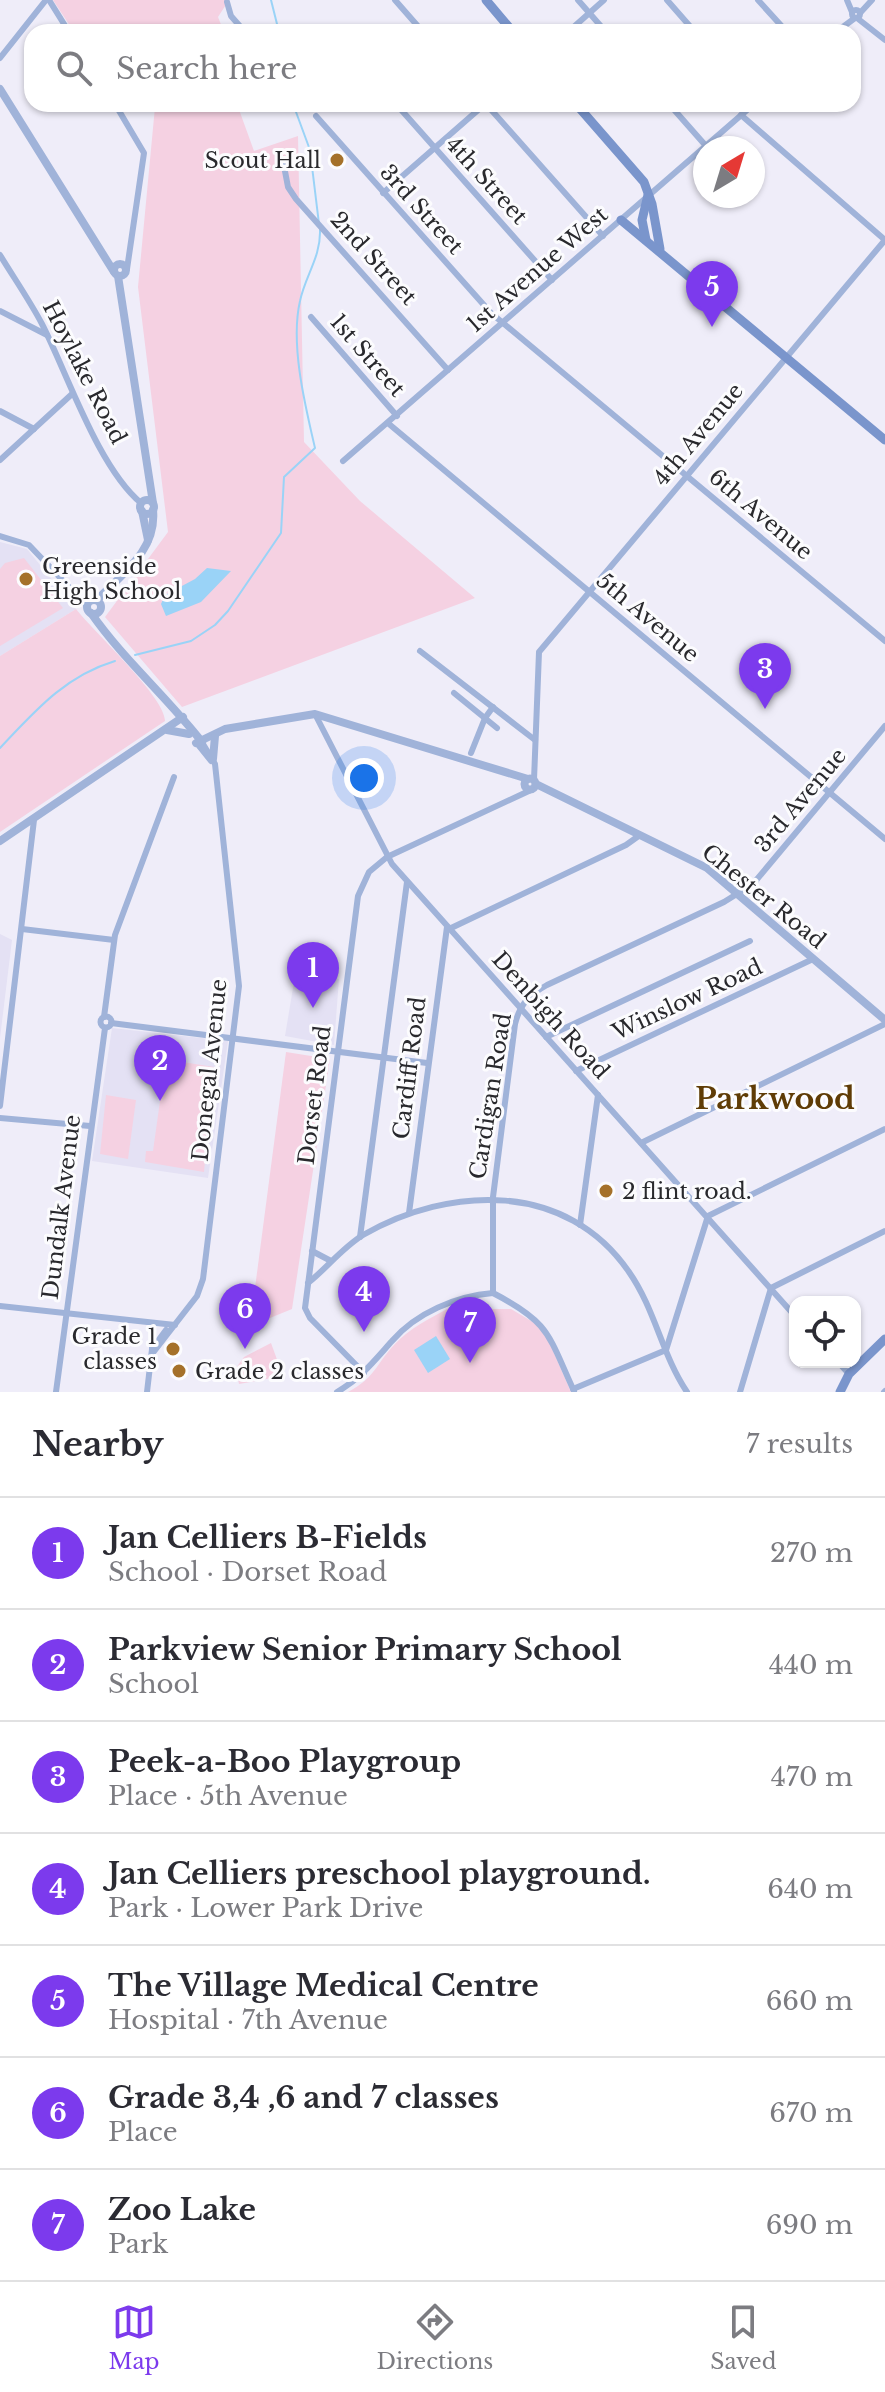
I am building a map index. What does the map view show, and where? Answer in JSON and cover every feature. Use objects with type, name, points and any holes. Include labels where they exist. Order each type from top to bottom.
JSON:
[{"type":"main road","points":[[486,0],[506,24]]},
{"type":"main road","points":[[583,112],[642,178],[655,236],[663,254]]},
{"type":"main road","points":[[646,240],[642,220],[648,195]]},
{"type":"main road","points":[[621,220],[885,440]]},
{"type":"main road","points":[[840,1392],[849,1374],[885,1339]]},
{"type":"street","points":[[28,24],[48,0],[64,24]]},
{"type":"street","points":[[395,0],[416,24]]},
{"type":"street","points":[[578,0],[599,24]]},
{"type":"street","points":[[577,24],[604,0]]},
{"type":"street","points":[[667,0],[688,24]]},
{"type":"street","points":[[758,0],[780,24]]},
{"type":"street","points":[[848,0],[856,14],[885,40]]},
{"type":"street","points":[[227,2],[231,16],[238,24]]},
{"type":"street","points":[[845,24],[870,2]]},
{"type":"street","points":[[0,58],[24,29]]},
{"type":"street","points":[[0,89],[105,252],[121,270]]},
{"type":"street","points":[[89,609],[90,601],[97,600],[154,533],[147,506],[151,488],[122,295],[121,270],[128,248],[144,157],[135,134],[120,112]]},
{"type":"street","name":"4th Street","points":[[403,112],[552,280]]},
{"type":"street","points":[[383,193],[476,112]]},
{"type":"street","points":[[492,112],[603,236]]},
{"type":"street","points":[[676,112],[697,136]]},
{"type":"street","name":"1st Avenue West","points":[[717,136],[745,112]]},
{"type":"street","points":[[741,115],[885,240]]},
{"type":"street","name":"3rd Street","points":[[316,116],[504,323]]},
{"type":"street","name":"1st Avenue West","points":[[343,461],[693,157]]},
{"type":"street","name":"2nd Street","points":[[284,166],[288,187],[304,208],[448,370]]},
{"type":"street","name":"4th Avenue","points":[[535,740],[539,652],[885,240]]},
{"type":"street","name":"Hoylake Road","points":[[0,255],[47,335],[72,394],[119,476],[147,506]]},
{"type":"street","points":[[0,311],[47,335]]},
{"type":"street","name":"1st Street","points":[[311,317],[397,416]]},
{"type":"street","name":"6th Avenue","points":[[504,323],[885,641]]},
{"type":"street","points":[[0,460],[72,394]]},
{"type":"street","points":[[0,411],[34,429]]},
{"type":"street","name":"5th Avenue","points":[[389,424],[885,839]]},
{"type":"street","points":[[0,536],[29,545],[89,609],[113,644],[157,688],[214,763]]},
{"type":"street","points":[[97,600],[100,625]]},
{"type":"street","points":[[89,609],[100,610]]},
{"type":"street","points":[[420,651],[535,740],[535,767],[530,784]]},
{"type":"street","points":[[454,693],[497,728]]},
{"type":"street","points":[[471,753],[485,718],[493,707]]},
{"type":"street","name":"Chester Road","points":[[200,743],[215,733],[315,714],[530,784],[696,861],[740,894],[885,1022]]},
{"type":"street","name":"Denbigh Road","points":[[315,714],[387,857],[789,1309]]},
{"type":"street","points":[[163,731],[185,724]]},
{"type":"street","points":[[0,841],[163,731],[185,724],[215,733],[214,763]]},
{"type":"street","name":"3rd Avenue","points":[[740,894],[753,884],[885,726]]},
{"type":"street","name":"Donegal Avenue","points":[[152,1351],[197,1296],[203,1279],[239,986],[214,763]]},
{"type":"street","points":[[22,929],[114,940],[174,777]]},
{"type":"street","name":"Dorset Road","points":[[364,1373],[307,1315],[308,1283],[358,896],[365,877],[387,857],[518,796],[530,784]]},
{"type":"street","points":[[0,1106],[34,820]]},
{"type":"street","points":[[448,928],[612,852],[640,835]]},
{"type":"street","points":[[360,1237],[407,882]]},
{"type":"street","name":"Cardigan Road","points":[[493,1293],[493,1197],[515,1024],[520,1006],[530,995],[547,985],[740,894]]},
{"type":"street","name":"Cardiff Road","points":[[409,1213],[427,1063],[448,928]]},
{"type":"street","name":"Dundalk Avenue","points":[[56,1392],[90,1126],[108,1026],[100,1023],[104,1017],[114,940]]},
{"type":"street","points":[[546,1037],[750,941]]},
{"type":"street","name":"Winslow Road","points":[[576,1071],[813,959]]},
{"type":"street","points":[[641,1143],[885,1022]]},
{"type":"street","points":[[108,1026],[233,1038],[427,1063]]},
{"type":"street","points":[[580,1225],[598,1095]]},
{"type":"street","points":[[0,1118],[90,1126]]},
{"type":"street","points":[[337,1392],[364,1373],[396,1336],[417,1319],[443,1306],[493,1293],[523,1310],[546,1329],[574,1390],[666,1350],[708,1216],[885,1129]]},
{"type":"street","points":[[308,1283],[360,1237],[409,1213],[438,1204],[493,1197],[536,1205],[580,1225],[598,1238],[627,1269],[639,1287],[687,1392]]},
{"type":"street","points":[[740,1392],[771,1288],[885,1231]]},
{"type":"street","points":[[312,1251],[331,1261]]},
{"type":"street","points":[[0,1306],[172,1325]]},
{"type":"street","name":"Donegal Avenue","points":[[147,1392],[153,1324]]},
{"type":"street","points":[[844,1368],[849,1374]]},
{"type":"shaded area","points":[[53,0],[229,0],[218,17],[221,24],[69,24]]},
{"type":"shaded area","points":[[155,112],[240,112],[254,151],[298,136],[304,442],[360,501],[475,598],[182,707],[105,617],[168,532],[138,287]]},
{"type":"shaded area","name":"Greenside High School","points":[[0,542],[27,549],[76,609],[0,656]]},
{"type":"shaded area","name":"Greenside High School","points":[[24,558],[63,608],[0,646],[0,569],[5,563]]},
{"type":"shaded area","points":[[76,609],[154,697],[165,721],[0,832],[0,656]]},
{"type":"shaded area","points":[[0,934],[12,940],[0,1038]]},
{"type":"shaded area","points":[[296,970],[339,979],[334,1045],[285,1036]]},
{"type":"shaded area","points":[[112,1028],[228,1041],[208,1178],[92,1161]]},
{"type":"shaded area","points":[[286,1052],[330,1059],[292,1309],[250,1326]]},
{"type":"shaded area","points":[[170,1060],[214,1067],[204,1172],[145,1162],[146,1151],[153,1151],[161,1094],[176,1075],[169,1065]]},
{"type":"shaded area","points":[[106,1095],[136,1100],[128,1159],[100,1154]]},
{"type":"shaded area","points":[[447,1309],[511,1309],[543,1328],[571,1392],[348,1392],[370,1376],[401,1338]]},
{"type":"shaded area","points":[[271,1343],[283,1376],[239,1384],[236,1368],[244,1357]]},
{"type":"water","points":[[207,568],[231,571],[201,602],[166,616],[161,604],[165,595],[195,579]]},
{"type":"water","points":[[436,1336],[450,1359],[428,1373],[414,1350]]},
{"type":"waterway","points":[[271,0],[277,24]]},
{"type":"waterway","points":[[296,112],[310,150],[319,224]]},
{"type":"waterway","points":[[135,655],[191,641],[215,625],[228,611],[281,533],[284,477],[315,448],[300,374],[297,318],[302,292],[318,249],[320,230]]},
{"type":"waterway","points":[[0,748],[66,685],[115,661]]},
{"type":"place","name":"Scout Hall","points":[[337,160]]},
{"type":"place","name":"The Village Medical Centre","points":[[712,327]]},
{"type":"place","name":"Greenside High School","points":[[26,579]]},
{"type":"place","name":"Peek-a-Boo Playgroup","points":[[765,709]]},
{"type":"place","name":"Jan Celliers B-Fields","points":[[313,1008]]},
{"type":"place","name":"Parkview Senior Primary School","points":[[160,1101]]},
{"type":"place","name":"2 flint road.","points":[[606,1191]]},
{"type":"place","name":"Jan Celliers preschool playground.","points":[[364,1332]]},
{"type":"place","name":"Grade 1 classes","points":[[173,1349]]},
{"type":"place","name":"Grade 3,4 ,6 and 7 classes","points":[[245,1349]]},
{"type":"place","name":"Zoo Lake","points":[[470,1363]]},
{"type":"place","name":"Grade 2 classes","points":[[179,1371]]},
{"type":"district","name":"Parkwood","points":[[775,1099]]}]
